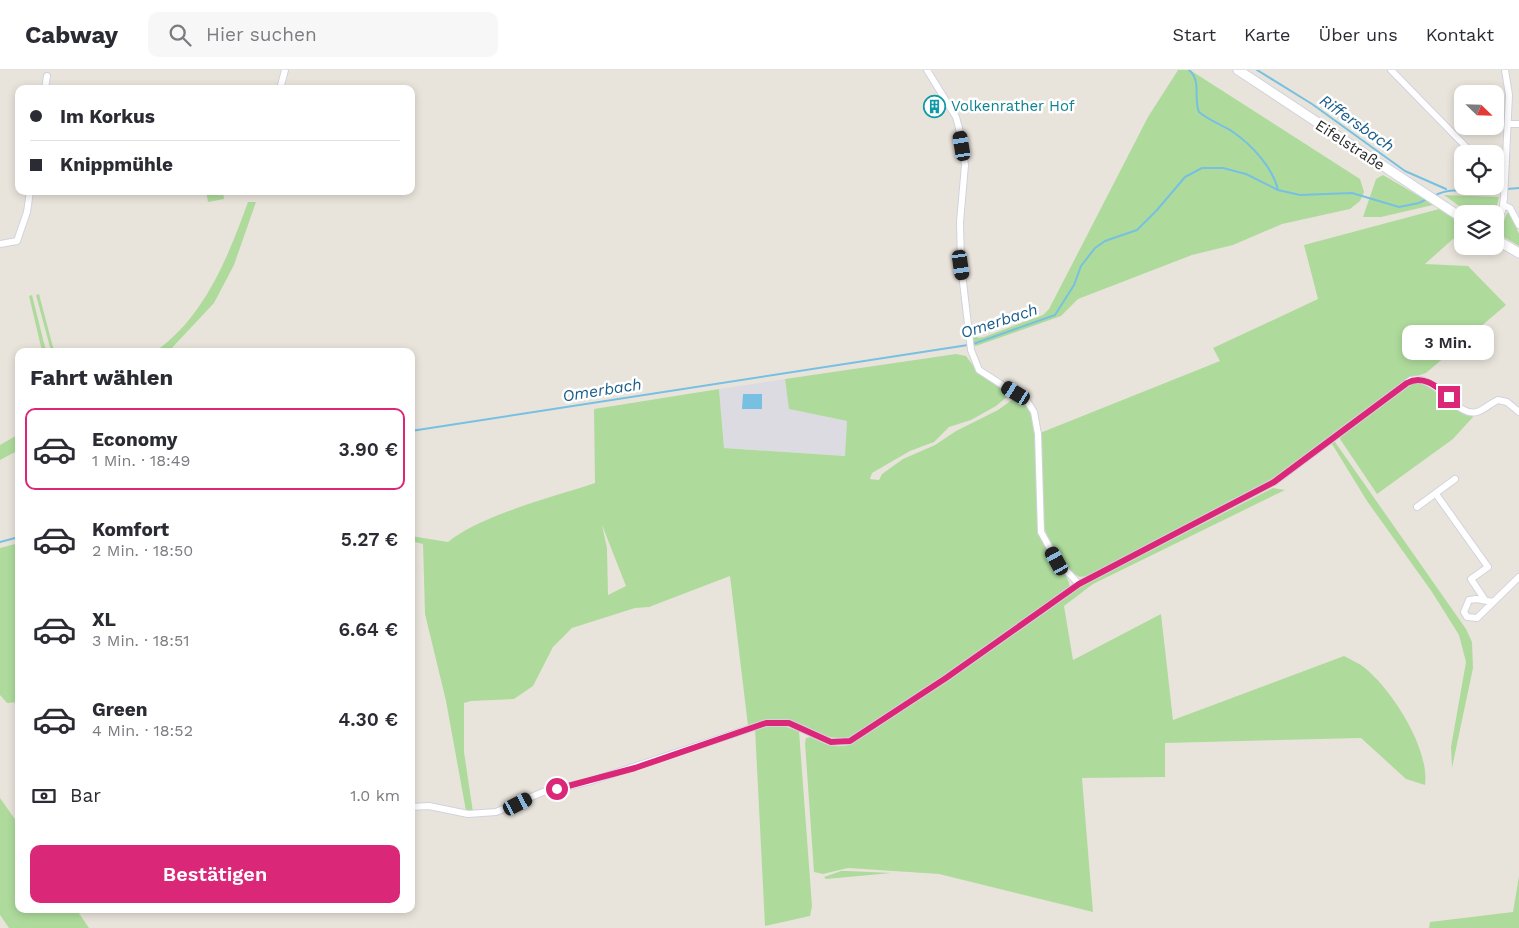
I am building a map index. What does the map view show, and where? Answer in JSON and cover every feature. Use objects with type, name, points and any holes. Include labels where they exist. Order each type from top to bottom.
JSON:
[{"type":"main road","name":"Eifelstraße","points":[[1238,70],[1454,213]]},
{"type":"main road","points":[[1504,245],[1519,254]]},
{"type":"street","points":[[281,85],[285,70]]},
{"type":"street","points":[[928,70],[956,117],[965,164],[960,222],[961,265],[970,344],[979,370],[1027,401],[1034,412],[1038,434],[1041,532],[1057,561],[1079,584]]},
{"type":"street","points":[[1391,70],[1464,145]]},
{"type":"street","points":[[1502,205],[1509,95],[1504,70]]},
{"type":"street","points":[[46,85],[47,76]]},
{"type":"street","points":[[1508,124],[1519,124]]},
{"type":"street","points":[[0,244],[17,241],[27,212],[29,195]]},
{"type":"street","points":[[1504,201],[1519,225]]},
{"type":"street","points":[[415,807],[429,806],[468,814],[496,812],[543,792],[600,779],[766,723],[789,723],[831,742],[850,741],[954,673],[1079,584],[1274,482],[1407,383],[1418,379],[1428,382],[1464,409],[1477,412],[1498,400],[1507,402],[1519,412]]},
{"type":"street","points":[[1417,507],[1456,479]]},
{"type":"street","points":[[1436,494],[1488,566],[1471,579],[1486,600]]},
{"type":"street","points":[[1493,602],[1469,600],[1465,607],[1467,616],[1478,618],[1519,577]]},
{"type":"shaded area","points":[[785,379],[790,409],[847,421],[846,456],[724,448],[719,389]]},
{"type":"green space","points":[[1178,70],[1190,70],[1360,179],[1364,192],[1360,201],[1350,209],[1282,224],[1233,245],[1192,255],[1078,299],[1061,316],[976,346],[973,345],[973,332],[978,338],[984,337],[1043,315],[1049,309],[1148,117]]},
{"type":"green space","points":[[1383,175],[1433,205],[1381,217],[1363,217],[1376,179]]},
{"type":"green space","points":[[207,195],[224,195],[224,199],[208,202]]},
{"type":"green space","points":[[1444,195],[1499,197],[1497,205],[1458,205]]},
{"type":"green space","points":[[248,202],[256,202],[234,265],[214,303],[172,348],[160,348],[188,321],[201,303],[213,284],[232,244]]},
{"type":"green space","points":[[1439,209],[1454,218],[1454,238],[1425,264],[1468,266],[1506,305],[1426,373],[1411,378],[1270,481],[1088,576],[1080,577],[1064,565],[1053,550],[1046,532],[1040,493],[1040,433],[1220,361],[1213,348],[1318,299],[1304,245]]},
{"type":"green space","points":[[1507,213],[1510,213],[1519,234],[1519,246],[1504,237],[1504,221]]},
{"type":"green space","points":[[39,294],[53,348],[50,348],[36,295]]},
{"type":"green space","points":[[32,295],[45,348],[41,348],[29,296]]},
{"type":"green space","points":[[956,354],[966,356],[978,372],[1007,392],[1007,397],[996,406],[971,420],[949,427],[934,442],[910,451],[872,473],[870,479],[879,480],[882,474],[903,459],[935,445],[956,431],[998,410],[1016,397],[1029,408],[1035,426],[1038,455],[1037,503],[1039,532],[1045,547],[1065,574],[1070,587],[944,677],[849,738],[831,737],[785,720],[769,721],[748,726],[730,576],[649,607],[635,608],[572,628],[553,647],[533,686],[514,699],[464,703],[464,752],[473,812],[466,811],[446,701],[425,614],[423,544],[415,542],[415,537],[448,542],[462,532],[498,515],[595,483],[594,409],[719,389],[724,448],[845,456],[847,421],[789,409],[785,379]],"holes":[[[602,525],[626,586],[608,595],[607,548]]]},
{"type":"green space","points":[[1418,382],[1427,383],[1473,417],[1453,439],[1377,494],[1340,439],[1342,432],[1408,385]]},
{"type":"green space","points":[[15,436],[15,452],[0,460],[0,445]]},
{"type":"green space","points":[[1335,442],[1466,629],[1472,642],[1473,668],[1452,768],[1451,747],[1466,662],[1459,635],[1432,592],[1367,501],[1332,444],[1329,443]]},
{"type":"green space","points":[[1273,488],[1285,490],[1093,584],[1064,606],[1073,660],[1161,614],[1173,720],[1344,656],[1358,663],[1376,678],[1397,705],[1407,721],[1422,755],[1425,785],[1406,779],[1361,738],[1165,743],[1165,777],[1082,778],[1093,912],[939,874],[848,868],[823,874],[814,872],[806,738],[811,737],[826,744],[836,746],[852,744],[1081,586]]},
{"type":"green space","points":[[15,544],[15,702],[7,703],[0,695],[0,548]]},
{"type":"green space","points":[[777,724],[799,731],[812,906],[810,916],[765,926],[755,728]]},
{"type":"green space","points":[[0,798],[15,819],[15,913],[79,913],[89,928],[9,928],[0,915]]},
{"type":"green space","points":[[841,871],[892,873],[826,879],[824,877]]},
{"type":"green space","points":[[1519,876],[1519,928],[1429,928],[1430,922],[1513,912]]},
{"type":"water","points":[[743,394],[762,394],[762,409],[742,409]]},
{"type":"waterway","points":[[1189,70],[1195,79],[1199,112],[1233,132],[1247,143],[1267,165],[1278,190]]},
{"type":"waterway","name":"Riffersbach","points":[[1257,70],[1312,104],[1405,171],[1446,189]]},
{"type":"waterway","name":"Omerbach","points":[[973,344],[1055,315],[1074,285],[1081,266],[1095,248],[1105,241],[1137,230],[1185,177],[1202,168],[1223,168],[1246,174],[1278,190],[1300,195],[1352,193],[1399,207],[1419,203],[1427,199]]},
{"type":"waterway","name":"Omerbach","points":[[1507,189],[1519,188]]},
{"type":"waterway","name":"Omerbach","points":[[1434,196],[1443,192],[1454,191]]},
{"type":"waterway","name":"Omerbach","points":[[415,430],[968,345]]},
{"type":"waterway","name":"Omerbach","points":[[0,542],[15,538]]},
{"type":"place","name":"Volkenrather Hof","points":[[935,106]]},
{"type":"route","points":[[557,789],[635,768],[766,723],[789,723],[831,742],[850,741],[946,678],[1079,584],[1274,482],[1411,380],[1418,379],[1432,384],[1449,397]]}]
